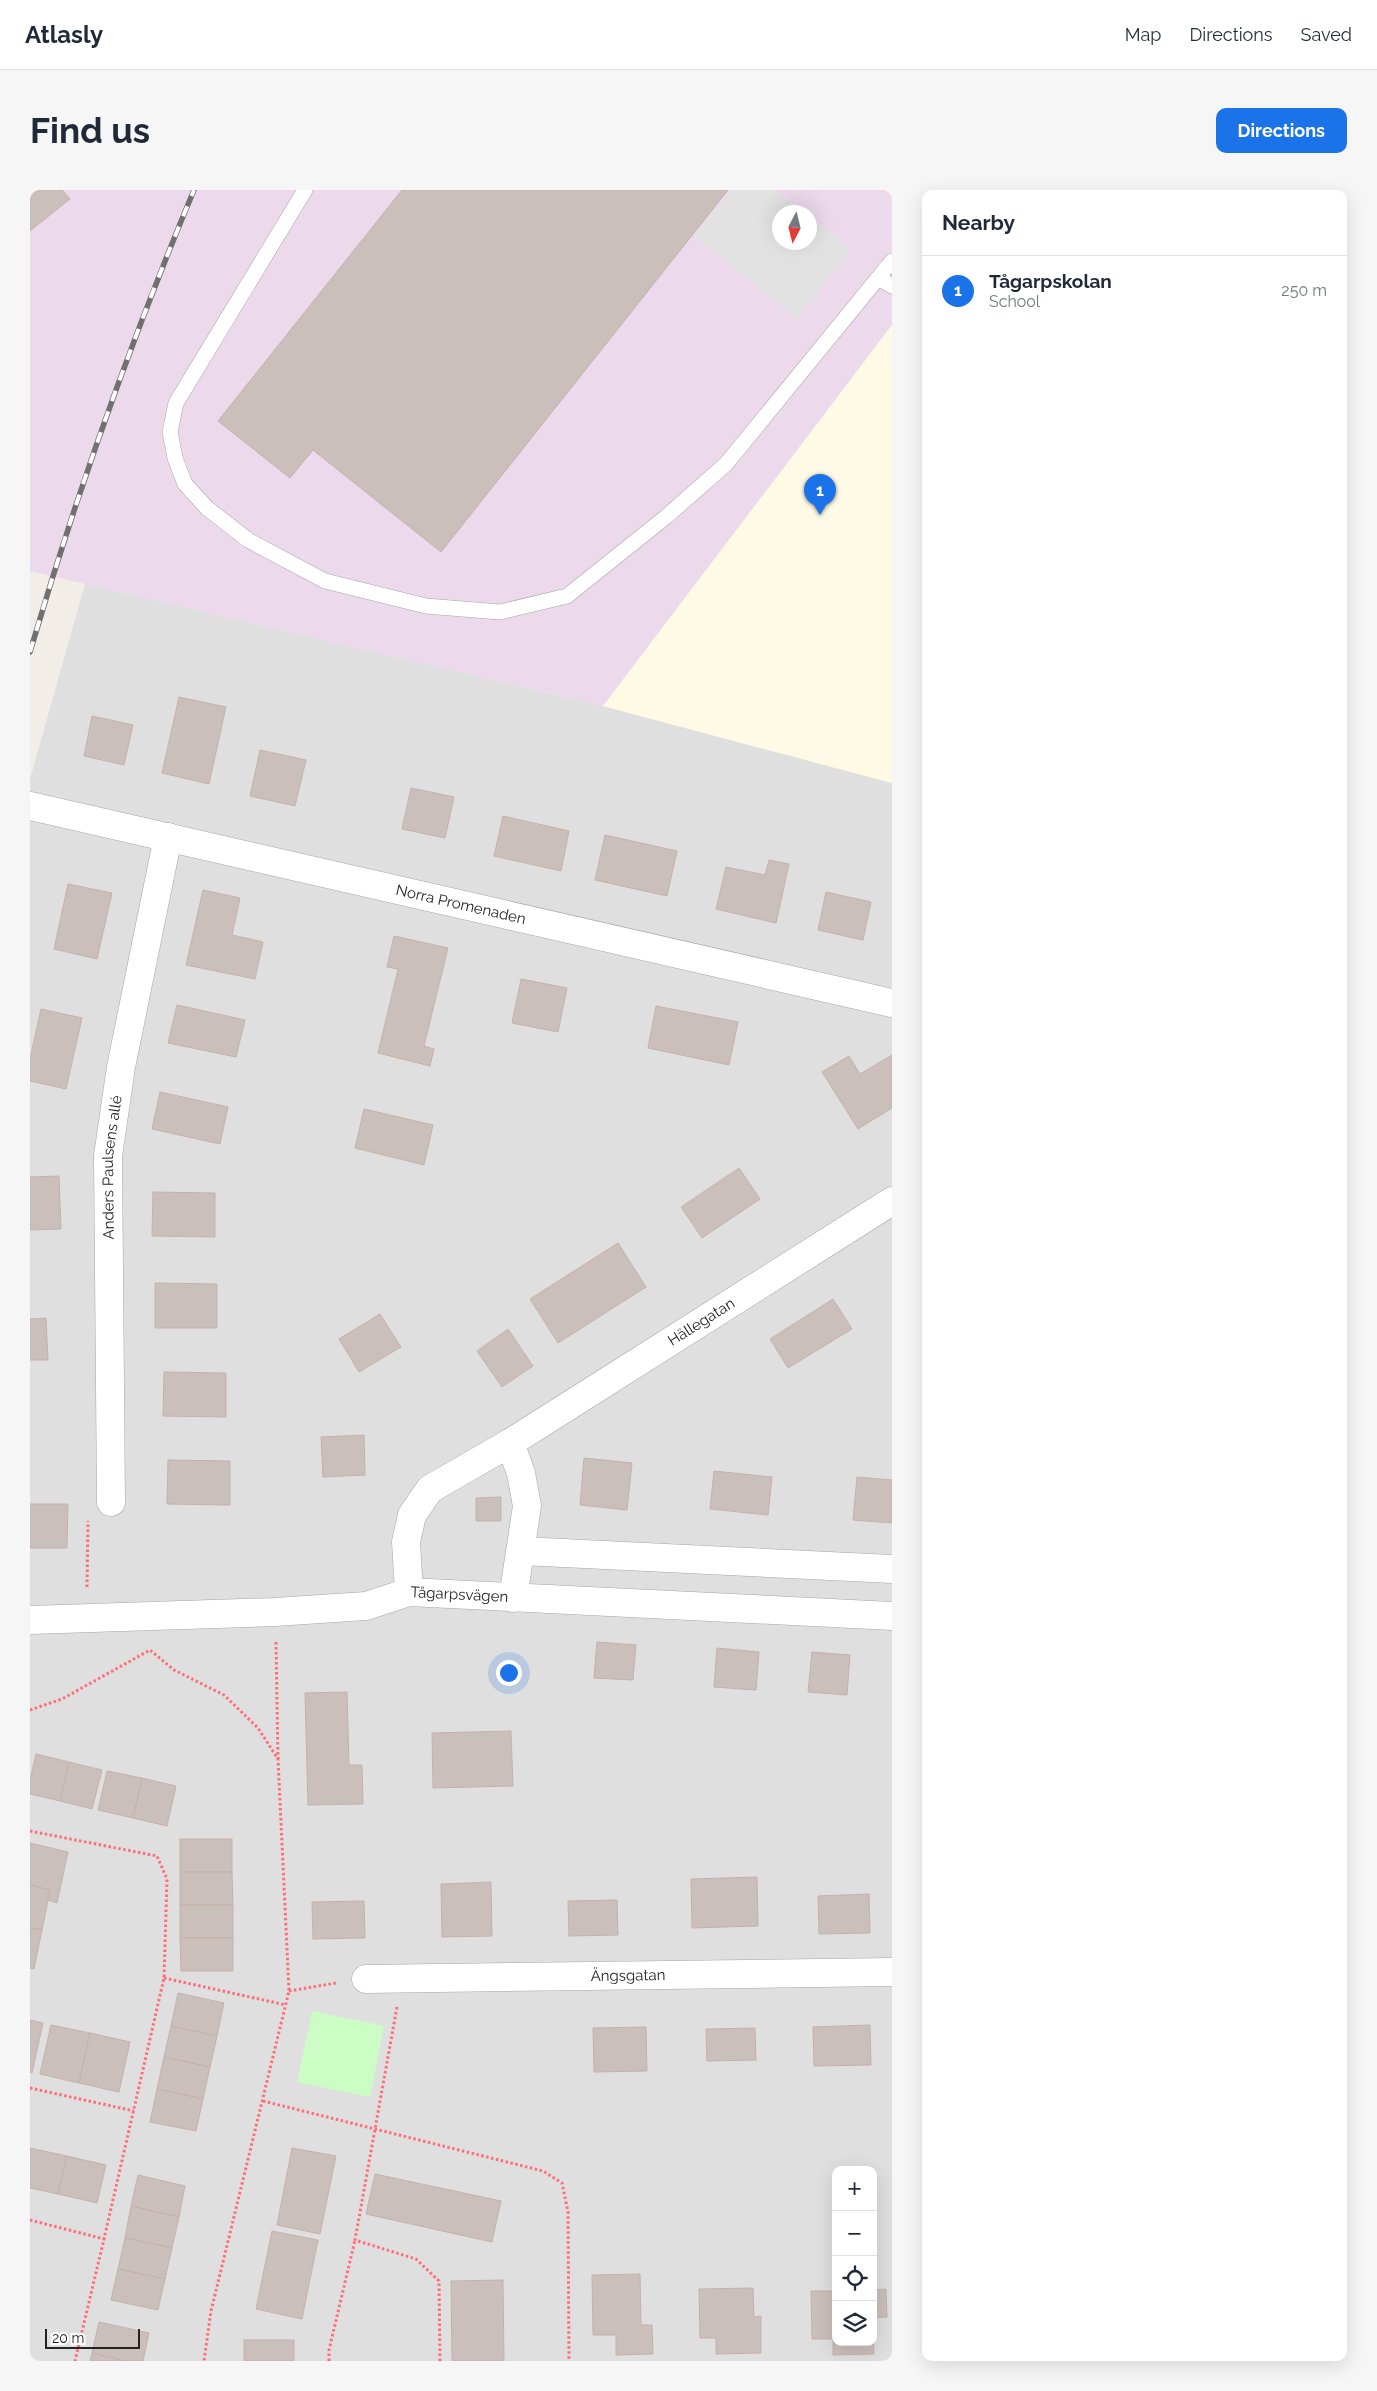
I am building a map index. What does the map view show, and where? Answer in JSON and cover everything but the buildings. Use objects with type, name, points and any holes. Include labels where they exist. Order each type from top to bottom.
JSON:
[{"type":"street","name":"Norra Promenaden","points":[[30,806],[892,1003]]},
{"type":"street","name":"Anders Paulsens allé","points":[[111,1502],[108,1156],[121,1067],[168,837]]},
{"type":"street","name":"Hällegatan","points":[[410,1592],[406,1542],[412,1515],[430,1489],[510,1443],[892,1201]]},
{"type":"street","points":[[510,1443],[521,1473],[527,1506],[522,1551],[513,1598]]},
{"type":"street","points":[[522,1551],[892,1569]]},
{"type":"street","name":"Tågarpsvägen","points":[[30,1620],[275,1612],[366,1606],[410,1592],[892,1616]]},
{"type":"street","name":"Ängsgatan","points":[[366,1978],[892,1972]]},
{"type":"lane","points":[[305,190],[176,403],[170,432],[175,458],[185,484],[207,508],[248,540],[325,580],[426,606],[500,612],[567,596],[667,516],[726,464],[892,261]]},
{"type":"lane","points":[[878,278],[892,286]]},
{"type":"path","points":[[87,1618],[88,1518],[111,1502]]},
{"type":"path","points":[[204,2361],[211,2311],[290,1990],[278,1759],[275,1612]]},
{"type":"path","points":[[30,1710],[62,1699],[150,1650],[174,1670],[224,1695],[258,1728],[278,1759]]},
{"type":"path","points":[[30,1831],[157,1856],[167,1879],[164,1978],[75,2361]]},
{"type":"path","points":[[164,1978],[286,2004]]},
{"type":"path","points":[[290,1990],[366,1978]]},
{"type":"path","points":[[329,2361],[329,2350],[355,2240],[377,2130],[402,1978]]},
{"type":"path","points":[[30,2088],[134,2110]]},
{"type":"path","points":[[263,2101],[543,2171],[562,2183],[568,2212],[569,2361]]},
{"type":"path","points":[[30,2220],[104,2239]]},
{"type":"path","points":[[355,2240],[416,2259],[439,2281],[440,2361]]},
{"type":"shaded area","points":[[30,190],[892,190],[892,325],[603,706],[30,571]]},
{"type":"shaded area","points":[[731,190],[776,190],[796,205],[772,205],[772,250],[817,250],[817,222],[851,249],[797,318],[694,236]]},
{"type":"shaded area","points":[[892,325],[892,783],[603,706]]},
{"type":"shaded area","points":[[85,584],[603,706],[892,783],[892,2361],[30,2361],[30,779]]},
{"type":"green space","points":[[312,2011],[384,2026],[370,2097],[297,2082]]},
{"type":"railway","points":[[30,652],[85,477],[148,304],[194,190]]},
{"type":"place","name":"Tågarpskolan","points":[[820,515]]}]
